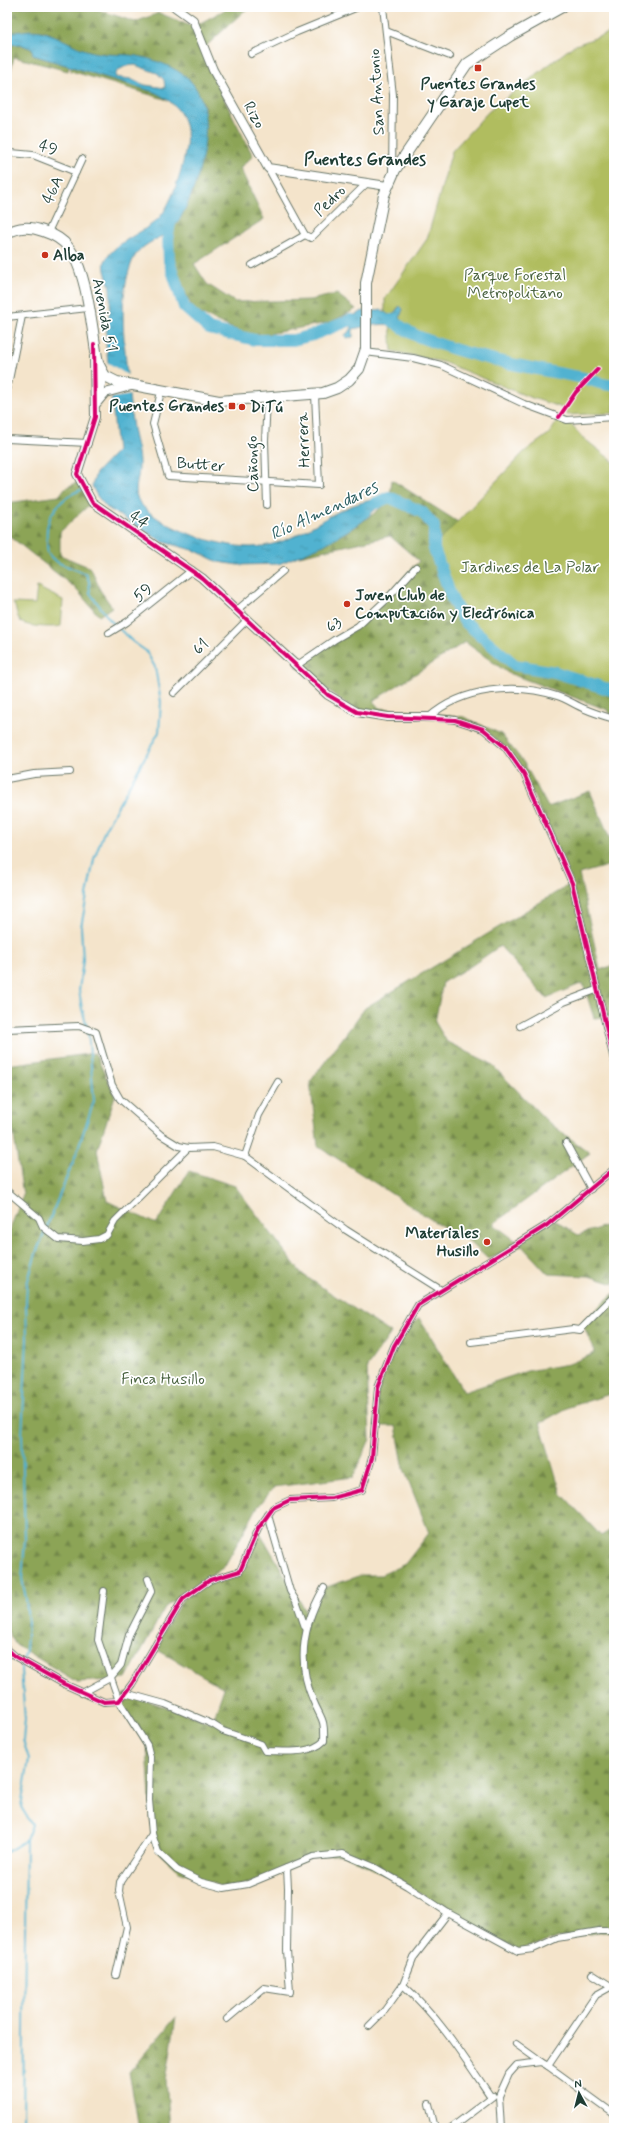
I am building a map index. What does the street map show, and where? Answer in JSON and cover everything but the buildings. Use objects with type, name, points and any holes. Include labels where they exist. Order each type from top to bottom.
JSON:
[{"type":"main road","points":[[105,378],[132,386],[161,392],[219,401],[267,399],[316,394],[329,391],[349,380],[359,369],[366,348],[365,295],[368,270],[389,181],[456,79],[468,64],[510,36],[562,7]]},
{"type":"main road","name":"Avenida 51","points":[[7,233],[19,228],[28,227],[48,232],[61,240],[73,254],[81,274],[98,363],[105,378]]},
{"type":"street","name":"Rizo","points":[[175,7],[193,20],[214,70],[268,168],[308,236]]},
{"type":"street","points":[[251,54],[297,32],[358,7]]},
{"type":"street","name":"San Antonio","points":[[383,7],[393,98],[389,181]]},
{"type":"street","points":[[386,31],[450,56]]},
{"type":"street","name":"49","points":[[11,153],[33,156],[76,172]]},
{"type":"street","name":"46A","points":[[48,232],[82,159]]},
{"type":"street","points":[[268,168],[367,183],[389,181]]},
{"type":"street","name":"Pedro","points":[[252,265],[308,236],[367,183]]},
{"type":"street","points":[[7,317],[88,308]]},
{"type":"street","points":[[7,390],[22,316]]},
{"type":"street","name":"44","points":[[94,344],[96,406],[88,443],[77,474],[92,502],[192,570],[328,695],[357,712],[395,717],[429,717]]},
{"type":"street","points":[[366,348],[442,365],[524,404],[567,420],[614,418]]},
{"type":"street","points":[[95,389],[105,378]]},
{"type":"street","points":[[96,406],[105,378]]},
{"type":"street","points":[[96,406],[105,393],[132,386]]},
{"type":"street","name":"Butter","points":[[161,392],[153,424],[168,476],[319,485]]},
{"type":"street","name":"Herrera","points":[[316,394],[319,485]]},
{"type":"street","name":"Cañongo","points":[[267,399],[264,441],[267,505]]},
{"type":"street","points":[[7,439],[88,443]]},
{"type":"street","name":"63","points":[[296,666],[358,626],[387,600],[416,567]]},
{"type":"street","name":"59","points":[[109,633],[127,622],[192,570]]},
{"type":"street","points":[[237,610],[283,571]]},
{"type":"street","name":"61","points":[[174,693],[247,620]]},
{"type":"street","points":[[429,717],[442,706],[475,692],[522,690],[558,696],[586,710],[614,719]]},
{"type":"street","points":[[429,717],[455,720],[483,729],[505,747],[524,774],[572,883],[581,917],[596,990],[614,1060]]},
{"type":"street","points":[[7,779],[34,774],[70,772]]},
{"type":"street","points":[[520,1026],[564,1002],[596,990]]},
{"type":"street","points":[[7,1029],[83,1028],[96,1032],[112,1085],[120,1099],[161,1135],[179,1146],[188,1148],[213,1147],[245,1156],[346,1230],[441,1290]]},
{"type":"street","points":[[245,1156],[259,1115],[278,1082]]},
{"type":"street","points":[[566,1143],[590,1189]]},
{"type":"street","points":[[7,1191],[39,1218],[46,1229],[58,1239],[71,1241],[91,1240],[107,1235],[115,1221],[188,1148]]},
{"type":"street","points":[[7,1649],[16,1658],[82,1692],[104,1702],[119,1701],[183,1599],[210,1580],[240,1571],[258,1529],[273,1508],[290,1500],[332,1498],[362,1490],[372,1458],[378,1388],[394,1346],[418,1305],[547,1226],[614,1169]]},
{"type":"street","points":[[471,1342],[573,1329],[580,1330],[614,1296]]},
{"type":"street","points":[[268,1515],[290,1591],[296,1601],[306,1627]]},
{"type":"street","points":[[82,1692],[110,1678],[121,1665],[129,1635],[152,1590],[148,1579]]},
{"type":"street","points":[[125,1693],[165,1704],[212,1724],[223,1731],[261,1744],[265,1751],[293,1752],[317,1748],[324,1741],[325,1723],[313,1701],[307,1683],[303,1639],[315,1603],[324,1588]]},
{"type":"street","points":[[104,1592],[98,1640],[119,1701],[140,1734],[148,1751],[149,1800],[152,1834],[158,1852],[177,1870],[201,1882],[224,1888],[248,1884],[313,1857],[343,1854],[374,1867],[407,1886],[448,1913],[518,1951],[533,1949],[557,1938],[599,1931],[614,1931]]},
{"type":"street","points":[[116,1975],[127,1927],[119,1891],[120,1882],[152,1834]]},
{"type":"street","points":[[227,2019],[264,1988],[290,1992],[287,1950],[287,1868]]},
{"type":"street","points":[[369,2026],[385,2010],[404,1985],[414,1957],[448,1913]]},
{"type":"street","points":[[592,1974],[613,1987]]},
{"type":"street","points":[[404,1985],[421,2000],[451,2036],[491,2096]]},
{"type":"street","points":[[548,2066],[596,1995],[613,1987]]},
{"type":"street","points":[[516,2044],[614,2114]]},
{"type":"street","points":[[501,2128],[499,2096],[509,2074],[517,2065],[541,2062]]},
{"type":"street","points":[[451,2128],[491,2096],[499,2096]]},
{"type":"street","points":[[428,2104],[435,2128]]},
{"type":"green space","points":[[7,7],[90,7],[135,22],[159,13],[193,27],[230,7],[252,7],[244,11],[204,48],[210,71],[253,156],[240,168],[264,219],[194,264],[207,284],[235,302],[310,300],[337,294],[356,309],[331,322],[252,337],[194,311],[172,266],[172,230],[181,216],[197,177],[205,130],[204,103],[141,57],[108,56],[82,50],[45,31],[7,33]]},
{"type":"green space","name":"Parque Forestal Metropolitano","points":[[614,31],[614,413],[567,415],[560,407],[529,397],[443,362],[392,351],[390,323],[402,322],[400,317],[403,309],[398,307],[393,315],[387,315],[385,312],[385,299],[427,239],[452,151],[488,112],[573,46]]},
{"type":"green space","points":[[20,44],[32,49],[33,55],[69,66],[68,71],[14,57],[7,86],[7,45]]},
{"type":"green space","points":[[71,67],[154,92],[171,101],[71,71]]},
{"type":"green space","name":"Jardines de La Polar","points":[[559,417],[567,420],[582,437],[614,462],[614,691],[555,672],[515,665],[464,621],[452,599],[434,549],[441,539],[524,452],[550,433]]},
{"type":"green space","points":[[392,480],[458,522],[515,665],[555,672],[614,691],[614,720],[608,710],[508,673],[465,642],[373,701],[379,708],[464,717],[501,734],[524,763],[548,807],[590,791],[614,848],[614,864],[579,874],[600,970],[614,965],[614,1016],[594,1018],[583,983],[546,998],[500,946],[471,966],[443,982],[435,1022],[447,1042],[490,1063],[548,1122],[590,1153],[493,1224],[515,1240],[553,1219],[578,1235],[614,1223],[614,1284],[589,1276],[548,1274],[522,1246],[488,1259],[469,1241],[435,1222],[318,1146],[310,1082],[365,1008],[572,883],[524,774],[505,747],[483,729],[455,720],[357,712],[296,666],[358,626],[419,561],[390,536],[299,556],[348,531],[383,506],[389,498]]},
{"type":"green space","points":[[80,481],[92,502],[60,532],[60,555],[91,568],[100,590],[112,607],[99,616],[75,588],[7,534],[7,503],[59,496],[65,488]]},
{"type":"green space","points":[[37,587],[63,600],[61,626],[33,626],[27,625],[20,621],[13,603],[35,604]]},
{"type":"green space","name":"Finca Husillo","points":[[95,1053],[115,1096],[97,1150],[107,1201],[156,1224],[189,1171],[235,1186],[302,1274],[391,1333],[367,1367],[370,1439],[353,1477],[274,1487],[257,1508],[224,1567],[165,1607],[126,1679],[77,1682],[16,1645],[7,1630],[7,1237],[23,1195],[7,1091],[7,1065]]},
{"type":"green space","points":[[614,1293],[614,1404],[610,1394],[569,1407],[540,1423],[561,1493],[601,1536],[614,1528],[614,1931],[557,1938],[518,1951],[407,1886],[343,1854],[313,1857],[248,1884],[224,1888],[177,1870],[158,1852],[152,1834],[147,1745],[119,1701],[125,1693],[212,1723],[224,1688],[154,1648],[183,1599],[210,1580],[240,1571],[258,1529],[309,1617],[324,1588],[361,1575],[381,1575],[405,1564],[429,1533],[404,1469],[396,1426],[375,1426],[378,1387],[394,1346],[419,1318],[464,1392],[527,1371],[569,1364],[595,1353],[582,1322]]},
{"type":"green space","points":[[176,2017],[166,2080],[170,2128],[139,2128],[129,2072]]},
{"type":"water","points":[[30,30],[39,31],[47,33],[85,50],[105,54],[130,55],[156,61],[183,74],[193,84],[201,98],[205,114],[204,150],[200,169],[188,203],[181,217],[169,231],[142,248],[136,254],[132,262],[125,289],[123,317],[125,346],[131,414],[139,458],[136,495],[140,503],[149,512],[175,528],[207,540],[223,544],[251,547],[278,543],[301,533],[346,508],[367,501],[389,497],[362,522],[324,545],[279,564],[238,565],[218,562],[196,551],[163,542],[107,508],[97,496],[92,486],[96,473],[117,451],[106,343],[110,296],[104,266],[106,259],[116,247],[151,225],[160,217],[169,203],[185,156],[186,131],[183,120],[177,109],[168,100],[154,92],[33,55],[32,49],[20,44],[7,45],[7,33]],"holes":[[[135,65],[157,73],[164,80],[165,88],[145,85],[131,79],[115,77],[117,71],[126,66]]]},
{"type":"water","points":[[400,306],[403,309],[400,317],[404,327],[385,324],[366,326],[353,329],[353,337],[346,338],[345,335],[351,330],[352,325],[344,325],[338,329],[334,322],[347,315],[355,315],[363,311],[372,312],[381,309],[390,316],[393,315]]},
{"type":"pier","points":[[107,362],[129,376],[131,395],[111,398]]},
{"type":"waterway","points":[[171,218],[168,234],[169,261],[184,307],[209,329],[255,340],[293,340],[313,335],[351,320]]},
{"type":"waterway","points":[[391,320],[417,336],[477,356],[614,385]]},
{"type":"waterway","points":[[83,489],[75,492],[61,502],[51,515],[47,531],[48,553],[60,563],[86,574],[89,581],[90,593],[109,619],[133,642],[146,651],[155,667],[161,702],[159,732],[105,829],[94,859],[81,927],[83,960],[79,990],[87,1027]]},
{"type":"waterway","name":"Río Almendares","points":[[376,503],[389,497],[422,512],[434,526],[434,549],[452,599],[464,621],[515,665],[555,672],[614,691]]},
{"type":"waterway","points":[[23,2128],[26,1840],[32,1825],[21,1807],[29,1759],[23,1740],[25,1719],[21,1670],[26,1649],[28,1623],[26,1598],[22,1579],[25,1539],[22,1435],[27,1339],[27,1284],[36,1253],[75,1157],[94,1101],[88,1031]]},
{"type":"waterway","points":[[7,1852],[26,1840]]},
{"type":"cycle path","points":[[94,344],[95,417],[77,474],[92,502],[202,578],[328,695],[357,712],[388,717],[455,720],[483,729],[505,747],[524,774],[572,883],[614,1060]]},
{"type":"cycle path","points":[[559,417],[576,392],[598,369]]},
{"type":"cycle path","points":[[7,1649],[16,1657],[64,1684],[104,1702],[119,1701],[132,1684],[183,1599],[210,1580],[240,1571],[258,1529],[273,1508],[290,1500],[332,1498],[362,1490],[372,1458],[378,1387],[394,1346],[418,1305],[547,1225],[614,1169]]},
{"type":"place","name":"Puentes Grandes y Garaje Cupet","points":[[478,68]]},
{"type":"place","name":"Alba","points":[[45,255]]},
{"type":"place","name":"Puentes Grandes","points":[[232,406]]},
{"type":"place","name":"DiTú","points":[[242,407]]},
{"type":"place","name":"Joven Club de Computación y Electrónica","points":[[347,604]]},
{"type":"place","name":"Materiales Husillo","points":[[487,1242]]},
{"type":"district","name":"Puentes Grandes","points":[[365,160]]}]
